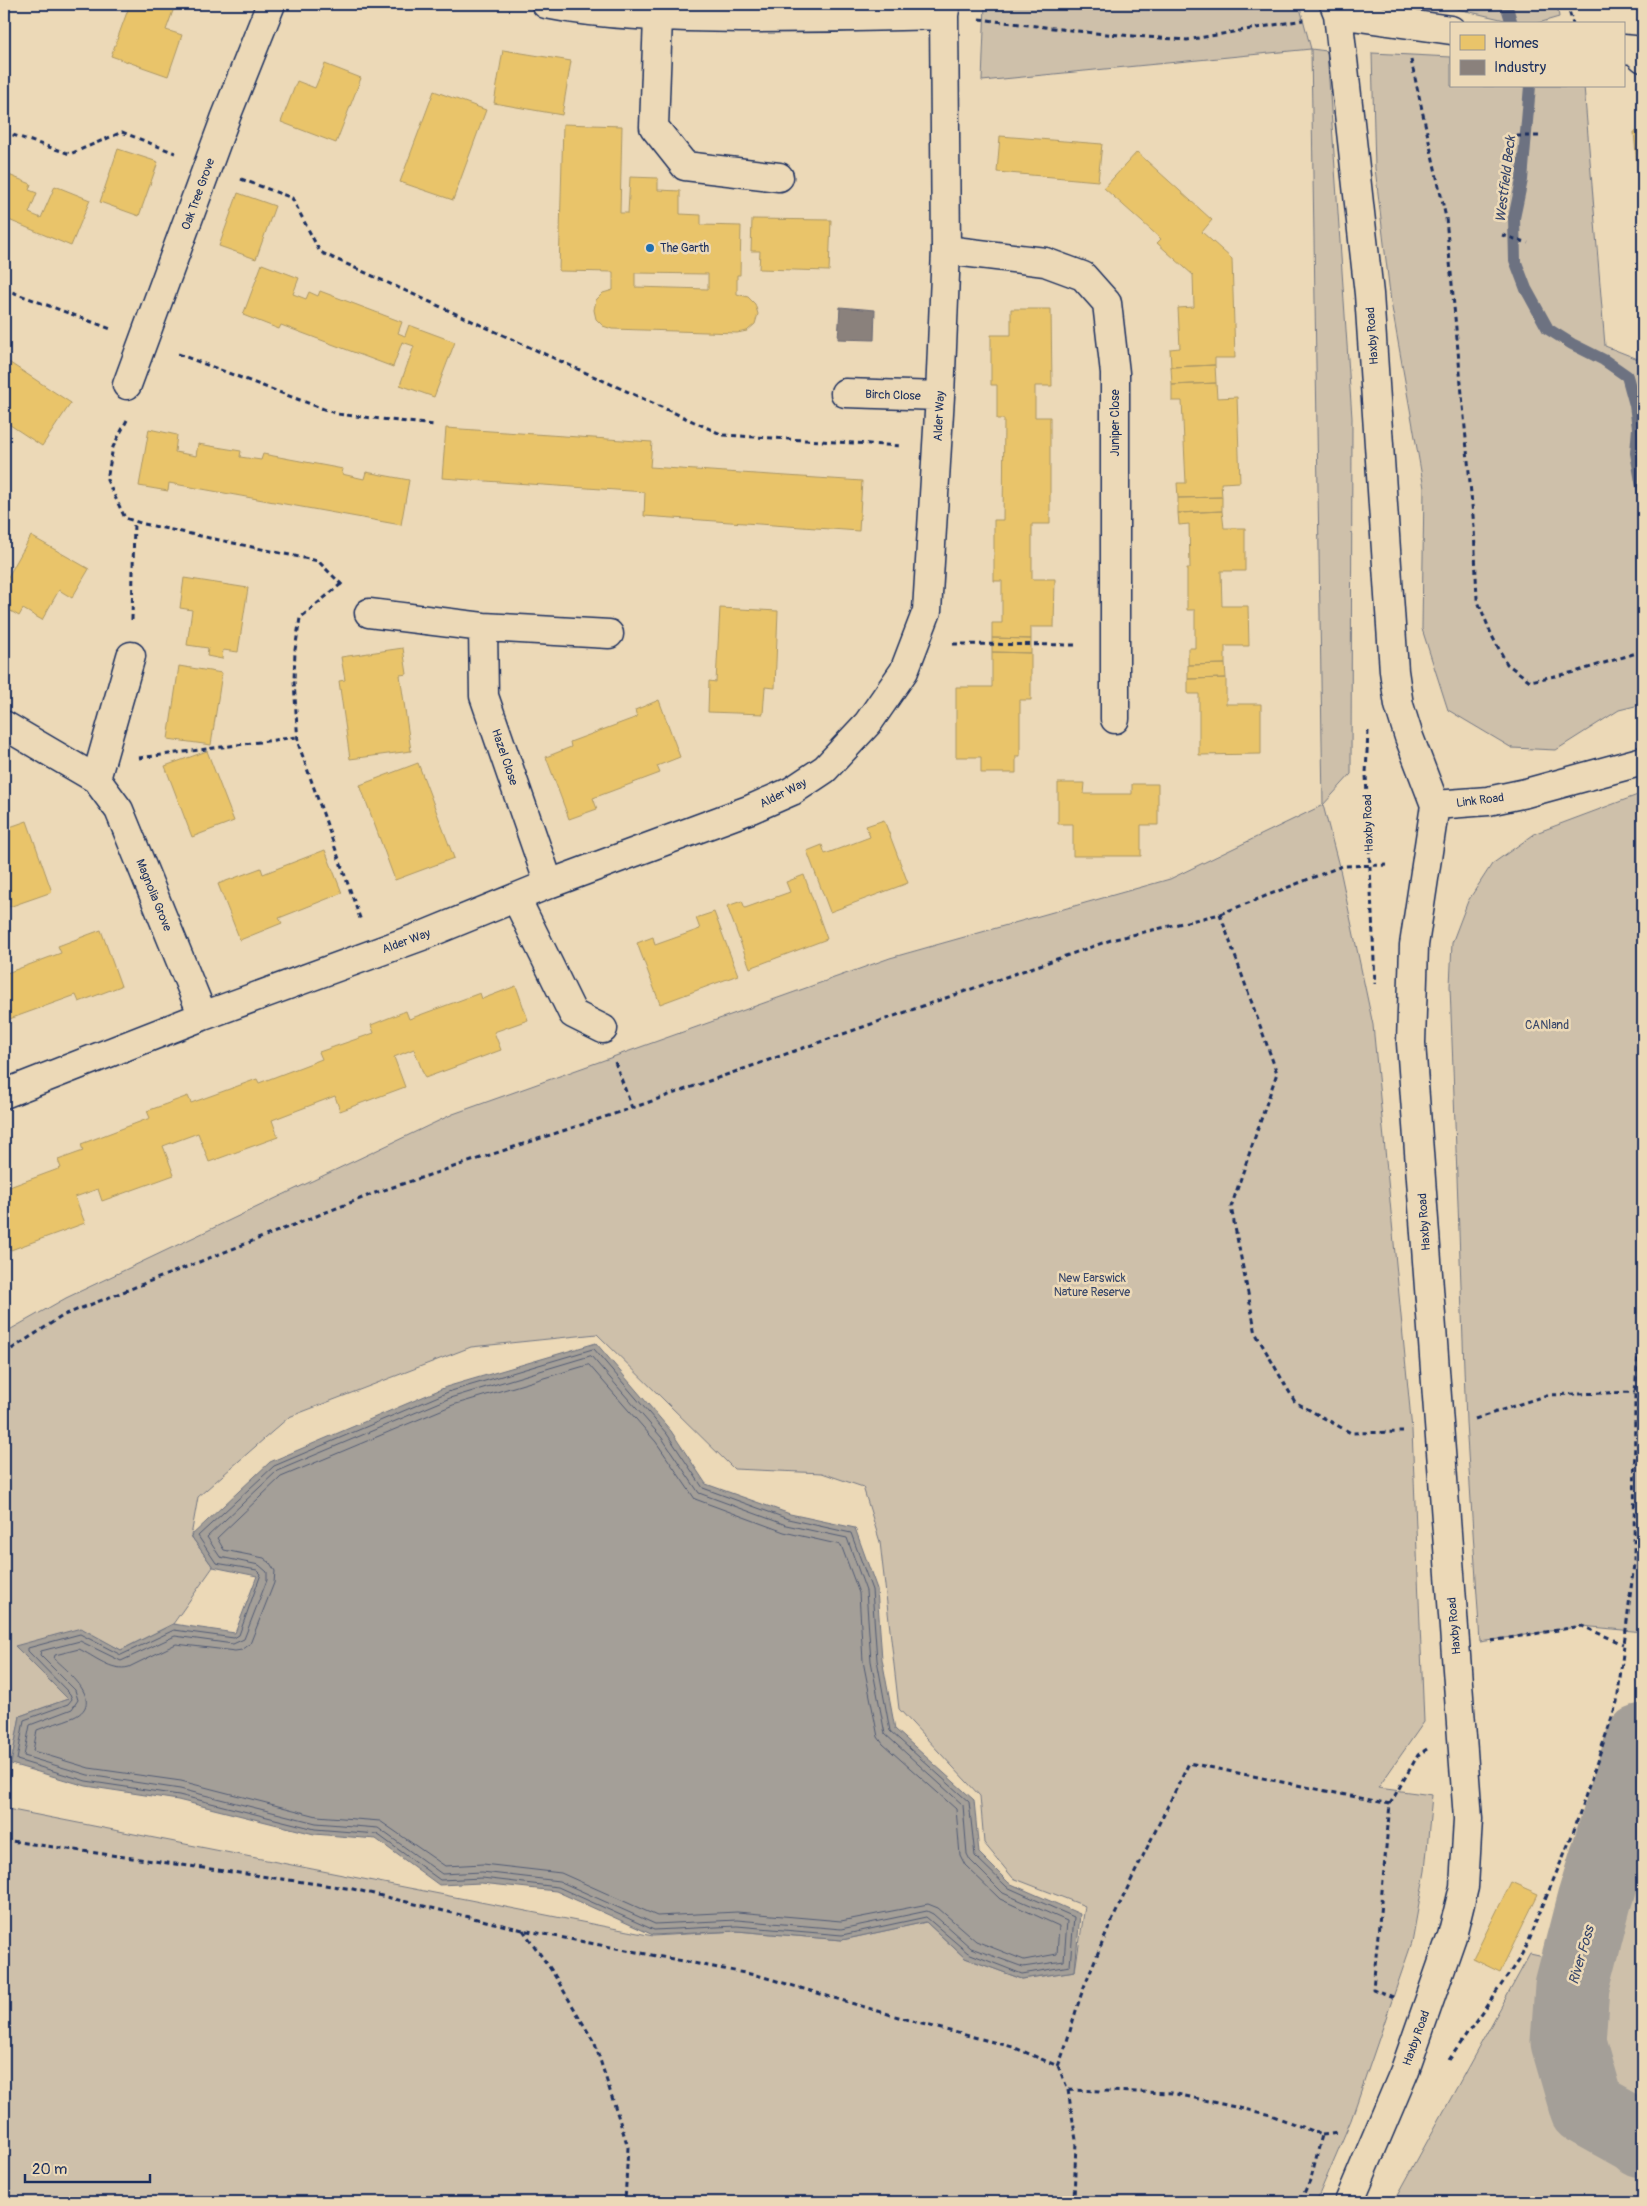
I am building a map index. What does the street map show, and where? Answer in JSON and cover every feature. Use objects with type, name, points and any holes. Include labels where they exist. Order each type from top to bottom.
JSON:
[{"type":"street","name":"Oak Tree Grove","points":[[127,385],[208,166],[271,4]]},
{"type":"street","points":[[546,4],[567,8],[658,17],[856,18],[945,10]]},
{"type":"street","points":[[1336,9],[1402,23],[1450,30]]},
{"type":"street","name":"Haxby Road","points":[[1336,9],[1369,294],[1394,671],[1399,705],[1435,805],[1414,945],[1411,1030],[1438,1432],[1468,1819],[1464,1887],[1452,1936],[1405,2070],[1349,2202]]},
{"type":"street","name":"Alder Way","points":[[4,1094],[203,1016],[372,954],[549,884],[750,809],[792,791],[825,769],[868,723],[904,671],[927,612],[940,396],[946,250],[944,145],[945,10]]},
{"type":"street","points":[[658,17],[654,127],[684,166],[779,177]]},
{"type":"street","points":[[1624,49],[1634,50],[1643,58]]},
{"type":"street","name":"Juniper Close","points":[[946,250],[1044,262],[1083,276],[1107,303],[1115,373],[1115,719]]},
{"type":"street","name":"Birch Close","points":[[845,393],[940,396]]},
{"type":"street","points":[[369,613],[483,627],[609,634]]},
{"type":"street","name":"Hazel Close","points":[[483,627],[484,696],[549,884]]},
{"type":"street","points":[[99,768],[131,656]]},
{"type":"street","name":"Magnolia Grove","points":[[4,725],[99,768],[119,810],[203,1016]]},
{"type":"street","name":"Link Road","points":[[1435,805],[1488,801],[1526,793],[1643,761]]},
{"type":"street","points":[[516,898],[573,1014],[603,1029]]},
{"type":"path","points":[[1567,4],[1572,22]]},
{"type":"path","points":[[945,10],[1094,33],[1187,40],[1336,9]]},
{"type":"path","points":[[1402,23],[1427,125],[1446,218],[1474,527],[1477,599],[1492,636],[1507,664],[1530,681],[1576,672],[1643,651]]},
{"type":"path","points":[[4,132],[70,154],[122,132],[292,198],[320,252],[723,435],[937,449]]},
{"type":"path","points":[[1516,136],[1543,136]]},
{"type":"path","points":[[1502,235],[1528,244]]},
{"type":"path","points":[[4,289],[337,414],[435,425]]},
{"type":"path","points":[[127,385],[127,421],[113,447],[107,480],[124,518],[318,561],[369,613]]},
{"type":"path","points":[[131,656],[134,521]]},
{"type":"path","points":[[341,584],[300,618],[294,681],[297,737],[372,954]]},
{"type":"path","points":[[915,644],[1036,646],[1115,644]]},
{"type":"path","name":"Haxby Road","points":[[1368,722],[1366,774],[1374,983],[1411,1030]]},
{"type":"path","points":[[99,768],[204,748],[297,737]]},
{"type":"path","points":[[4,1354],[73,1311],[375,1193],[632,1108],[1111,940],[1220,914],[1342,866],[1425,866]]},
{"type":"path","points":[[1220,914],[1277,1073],[1231,1207],[1256,1334],[1295,1402],[1351,1433],[1438,1432],[1547,1395],[1635,1392]]},
{"type":"path","points":[[603,1029],[632,1108]]},
{"type":"path","points":[[1446,2064],[1522,1956],[1573,1833],[1617,1702],[1634,1564],[1635,1392],[1643,1291]]},
{"type":"path","points":[[1455,1645],[1582,1626],[1623,1644]]},
{"type":"path","points":[[1426,2010],[1373,1989],[1390,1804],[1418,1755],[1461,1727]]},
{"type":"path","points":[[1058,2066],[1068,2043],[1084,1988],[1125,1894],[1189,1763],[1390,1804]]},
{"type":"path","points":[[4,1840],[353,1889],[523,1930],[760,1976],[922,2024],[1012,2047],[1058,2066],[1068,2090],[1076,2140],[1074,2202]]},
{"type":"path","points":[[523,1930],[552,1971],[595,2044],[628,2147],[625,2202]]},
{"type":"path","points":[[1068,2090],[1172,2093],[1271,2116],[1322,2135],[1311,2178],[1300,2202]]},
{"type":"green space","points":[[985,4],[1299,4],[1311,49],[982,81]]},
{"type":"green space","points":[[1436,4],[1557,4],[1559,17],[1542,22],[1513,22]]},
{"type":"green space","points":[[1311,49],[1327,51],[1352,418],[1351,774],[1323,805]]},
{"type":"green space","points":[[1372,53],[1450,57],[1450,88],[1584,88],[1605,346],[1643,361],[1643,704],[1619,710],[1556,750],[1512,748],[1448,710],[1422,629],[1424,488],[1391,302],[1375,168]]},
{"type":"green space","name":"CANland","points":[[1643,793],[1643,1632],[1582,1626],[1480,1642],[1466,1422],[1450,986],[1452,943],[1468,901],[1492,864],[1536,833]]},
{"type":"green space","name":"New Earswick Nature Reserve","points":[[1323,805],[1341,874],[1373,1025],[1412,1430],[1424,1722],[1378,1788],[1432,1795],[1425,1871],[1412,1942],[1351,2120],[1316,2202],[4,2202],[4,1333],[66,1298],[453,1114],[890,958],[1170,879]],"holes":[[[597,1334],[734,1469],[822,1473],[863,1487],[880,1542],[899,1709],[980,1796],[984,1843],[1013,1878],[1085,1906],[1075,1971],[1022,1979],[965,1958],[926,1922],[842,1940],[737,1931],[653,1936],[7,1809],[11,1764],[20,1716],[68,1699],[81,1629],[121,1650],[173,1624],[213,1567],[191,1536],[198,1497],[289,1417],[471,1347]]]},
{"type":"green space","points":[[1643,1812],[1643,2118],[1599,2102],[1583,2049],[1584,1995]]},
{"type":"green space","points":[[1530,1954],[1553,1959],[1549,2025],[1565,2099],[1643,2174],[1643,2202],[1394,2202]]},
{"type":"water","points":[[596,1343],[671,1431],[706,1484],[790,1514],[855,1528],[877,1589],[882,1659],[895,1729],[974,1800],[979,1853],[1009,1883],[1080,1914],[1075,1971],[1022,1979],[965,1958],[926,1922],[842,1940],[737,1931],[653,1935],[556,1891],[481,1883],[439,1885],[376,1839],[314,1834],[178,1800],[86,1786],[11,1764],[20,1716],[68,1699],[15,1646],[81,1628],[121,1650],[173,1624],[235,1633],[257,1576],[213,1567],[191,1536],[270,1462],[446,1387]]},
{"type":"building: Homes","points":[[130,4],[162,4],[174,8],[166,30],[182,35],[168,76],[111,56]]},
{"type":"building: Homes","points":[[503,50],[571,61],[562,115],[494,103]]},
{"type":"building: Homes","points":[[325,64],[361,78],[336,143],[281,122],[297,81],[315,88]]},
{"type":"building: Homes","points":[[434,91],[486,110],[453,200],[400,182]]},
{"type":"building: Homes","name":"The Garth","points":[[563,124],[622,126],[620,213],[628,213],[630,177],[658,178],[658,190],[680,191],[680,214],[701,215],[701,225],[741,226],[740,275],[737,275],[737,294],[748,297],[755,304],[758,314],[755,324],[747,331],[737,333],[612,329],[603,326],[596,319],[594,310],[596,300],[603,293],[613,290],[613,272],[559,271]],"holes":[[[635,273],[708,274],[708,289],[635,287]]]},
{"type":"building: Homes","points":[[1643,131],[1643,235],[1634,132]]},
{"type":"building: Homes","points":[[1000,136],[1102,144],[1098,181],[997,172]]},
{"type":"building: Homes","points":[[118,149],[158,162],[139,216],[100,202]]},
{"type":"building: Homes","points":[[1137,152],[1212,220],[1202,232],[1232,259],[1235,358],[1215,358],[1215,365],[1171,367],[1170,349],[1180,348],[1178,308],[1194,307],[1193,275],[1157,243],[1161,239],[1104,188]]},
{"type":"building: Homes","points":[[4,173],[31,184],[29,190],[37,193],[29,213],[41,218],[55,186],[90,200],[71,246],[4,218]]},
{"type":"building: Homes","points":[[238,193],[275,206],[256,259],[219,246]]},
{"type":"building: Homes","points":[[752,219],[831,220],[829,271],[759,269],[760,251],[751,251]]},
{"type":"building: Homes","points":[[262,264],[299,278],[293,294],[306,299],[309,292],[318,296],[320,291],[402,322],[398,333],[405,336],[409,325],[455,342],[434,397],[400,385],[414,346],[402,342],[393,367],[281,325],[279,329],[243,315]]},
{"type":"building: Homes","points":[[1011,309],[1051,309],[1052,386],[1035,386],[1035,417],[1050,417],[1050,524],[1032,524],[1032,579],[1055,579],[1054,627],[1031,627],[1031,639],[992,638],[992,623],[1002,623],[1002,581],[994,581],[994,520],[1003,520],[1004,419],[997,419],[997,385],[991,385],[991,335],[1011,335]]},
{"type":"building: Homes","points":[[4,359],[71,403],[42,446],[4,421]]},
{"type":"building: Homes","points":[[1215,365],[1216,383],[1172,385],[1171,367]]},
{"type":"building: Homes","points":[[1216,383],[1217,398],[1237,397],[1240,482],[1221,483],[1222,497],[1178,498],[1177,483],[1186,483],[1182,401],[1172,401],[1172,385]]},
{"type":"building: Homes","points":[[446,428],[652,442],[650,467],[862,481],[859,531],[644,516],[645,492],[442,478]]},
{"type":"building: Homes","points":[[149,429],[177,435],[175,452],[196,456],[198,444],[241,451],[240,457],[261,460],[263,454],[343,469],[342,474],[364,479],[366,472],[409,480],[401,525],[169,483],[168,491],[139,486]]},
{"type":"building: Homes","points":[[1222,497],[1222,511],[1178,513],[1178,498]]},
{"type":"building: Homes","points":[[1222,511],[1224,528],[1245,528],[1245,571],[1221,571],[1222,606],[1248,606],[1249,646],[1225,646],[1225,664],[1188,665],[1188,648],[1195,648],[1195,610],[1187,610],[1187,568],[1190,568],[1189,524],[1179,525],[1178,513]]},
{"type":"building: Homes","points":[[31,536],[89,569],[72,598],[59,590],[42,620],[23,609],[19,616],[4,607],[8,600],[4,598],[4,584]]},
{"type":"building: Homes","points":[[184,578],[248,588],[238,652],[223,650],[222,659],[207,656],[208,648],[187,645],[192,610],[180,608]]},
{"type":"building: Homes","points":[[720,608],[778,611],[775,688],[765,687],[763,714],[708,712],[709,681],[716,682]]},
{"type":"building: Homes","points":[[992,638],[1031,639],[1031,653],[992,652]]},
{"type":"building: Homes","points":[[403,648],[407,674],[400,675],[411,751],[350,759],[339,681],[345,680],[341,657]]},
{"type":"building: Homes","points":[[992,652],[1031,653],[1031,700],[1020,700],[1020,756],[1016,756],[1016,773],[981,773],[981,757],[956,757],[956,687],[992,687]]},
{"type":"building: Homes","points":[[1225,664],[1226,678],[1188,679],[1188,665]]},
{"type":"building: Homes","points":[[179,666],[222,673],[211,745],[168,739]]},
{"type":"building: Homes","points":[[1226,678],[1226,704],[1261,704],[1261,754],[1199,755],[1199,694],[1188,694],[1188,679]]},
{"type":"building: Homes","points":[[659,700],[680,757],[657,766],[660,773],[593,798],[597,809],[569,819],[546,757],[571,747],[570,742],[637,717],[635,710]]},
{"type":"building: Homes","points":[[207,751],[234,821],[192,837],[165,766]]},
{"type":"building: Homes","points":[[418,763],[454,858],[395,880],[360,785]]},
{"type":"building: Homes","points":[[1058,783],[1085,783],[1084,794],[1132,794],[1132,784],[1158,784],[1158,825],[1141,825],[1141,856],[1073,856],[1073,824],[1058,824]]},
{"type":"building: Homes","points":[[884,820],[908,883],[830,912],[807,851],[822,845],[825,854],[870,837],[866,826]]},
{"type":"building: Homes","points":[[27,821],[52,892],[9,907],[4,892],[4,829]]},
{"type":"building: Homes","points":[[325,850],[342,893],[279,918],[282,923],[240,940],[218,884],[261,868],[263,874]]},
{"type":"building: Homes","points":[[804,875],[827,939],[750,968],[727,906],[742,901],[745,908],[790,892],[786,882]]},
{"type":"building: Homes","points":[[714,912],[738,975],[660,1004],[637,943],[653,937],[655,945],[700,929],[696,918]]},
{"type":"building: Homes","points":[[101,930],[121,986],[79,1002],[76,995],[4,1021],[4,974],[61,953],[58,946]]},
{"type":"building: Homes","points":[[516,986],[528,1020],[494,1032],[501,1050],[425,1078],[414,1049],[394,1057],[405,1087],[340,1111],[335,1096],[272,1120],[278,1137],[209,1162],[198,1133],[163,1146],[174,1175],[102,1201],[98,1189],[75,1197],[85,1223],[8,1251],[4,1239],[4,1189],[61,1168],[58,1160],[83,1151],[81,1144],[150,1118],[147,1111],[188,1096],[191,1103],[257,1079],[259,1083],[322,1059],[319,1052],[374,1033],[371,1025],[406,1011],[409,1019],[480,993],[482,999]]},
{"type":"building: Homes","points":[[1511,1882],[1538,1894],[1500,1972],[1473,1959]]},
{"type":"building: Industry","points":[[840,307],[875,310],[874,340],[838,339]]},
{"type":"waterway","name":"Westfield Beck","points":[[1506,4],[1511,22]]},
{"type":"waterway","name":"Westfield Beck","points":[[1530,88],[1522,180],[1514,218],[1515,260],[1526,289],[1548,329],[1604,360],[1627,376],[1635,405],[1638,428],[1636,453],[1643,493]]},
{"type":"waterway","name":"River Foss","points":[[1643,1741],[1594,1901],[1572,1986],[1568,2042],[1587,2108],[1641,2138],[1643,2141]]},
{"type":"place","name":"The Garth","points":[[650,248]]}]
